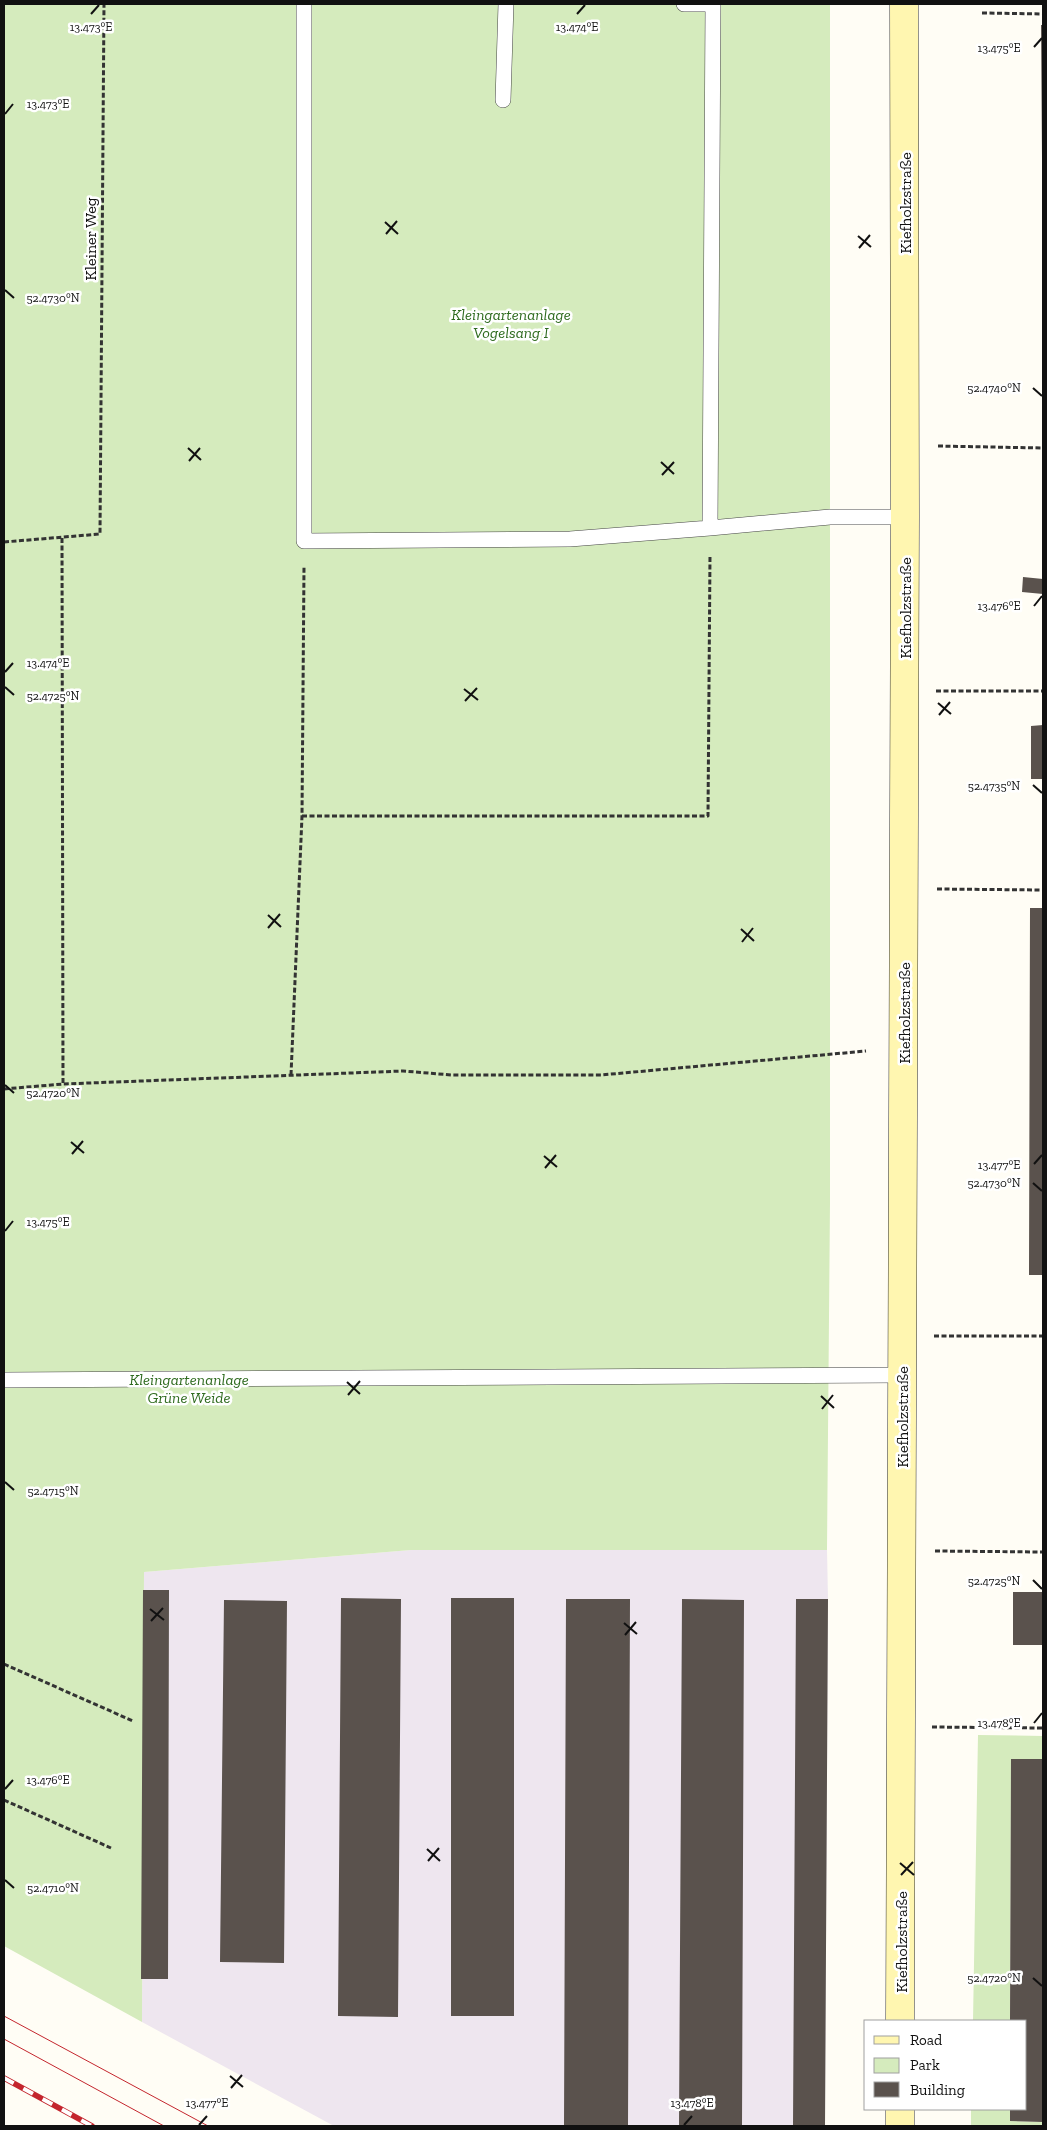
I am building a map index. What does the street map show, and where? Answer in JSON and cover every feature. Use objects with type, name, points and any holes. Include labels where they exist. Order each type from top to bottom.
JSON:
[{"type":"street","name":"Kiefholzstraße","points":[[900,2020],[905,517],[904,4]]},
{"type":"street","points":[[900,2110],[900,2126]]},
{"type":"lane","points":[[304,4],[304,541],[570,539],[830,517],[905,517]]},
{"type":"lane","points":[[503,100],[506,4]]},
{"type":"lane","points":[[684,4],[713,4],[710,528]]},
{"type":"lane","points":[[4,1380],[902,1375]]},
{"type":"path","name":"Kleiner Weg","points":[[62,538],[100,534],[104,4]]},
{"type":"path","points":[[982,13],[1043,14]]},
{"type":"path","points":[[905,446],[1043,448]]},
{"type":"path","points":[[302,816],[708,816],[710,528]]},
{"type":"path","points":[[4,542],[62,538],[63,1084]]},
{"type":"path","points":[[291,1075],[302,816],[304,541]]},
{"type":"path","points":[[904,691],[1043,691]]},
{"type":"path","points":[[904,888],[1043,890]]},
{"type":"path","points":[[4,1089],[63,1084],[403,1071],[452,1074],[601,1075],[866,1051]]},
{"type":"path","points":[[903,1335],[1043,1336]]},
{"type":"path","points":[[902,1551],[1043,1552]]},
{"type":"path","points":[[4,1664],[133,1722]]},
{"type":"path","points":[[902,1726],[1043,1728]]},
{"type":"path","points":[[4,1800],[111,1848]]},
{"type":"shaded area","points":[[411,1550],[827,1550],[825,2126],[334,2126],[142,2022],[144,1572]]},
{"type":"green space","points":[[4,4],[830,4],[830,1202],[827,1550],[411,1550],[144,1572],[142,2022],[4,1946]]},
{"type":"green space","points":[[978,1735],[1043,1736],[1043,1759],[1011,1759],[1010,2020],[973,2020]]},
{"type":"green space","points":[[971,2110],[1010,2110],[1010,2121],[1043,2122],[1043,2126],[971,2126]]},
{"type":"building","points":[[1041,25],[1043,25],[1043,159],[1042,159]]},
{"type":"building","points":[[1023,577],[1043,579],[1043,594],[1022,592]]},
{"type":"building","points":[[1043,725],[1043,779],[1031,779],[1031,726]]},
{"type":"building","points":[[1030,908],[1043,908],[1043,1275],[1029,1275]]},
{"type":"building","points":[[143,1590],[169,1590],[168,1979],[141,1979]]},
{"type":"building","points":[[1013,1592],[1043,1592],[1043,1645],[1013,1645]]},
{"type":"building","points":[[341,1598],[401,1599],[398,2017],[338,2016]]},
{"type":"building","points":[[451,1598],[514,1598],[514,2016],[451,2016]]},
{"type":"building","points":[[566,1599],[630,1599],[628,2126],[564,2126]]},
{"type":"building","points":[[682,1599],[744,1600],[742,2126],[679,2126]]},
{"type":"building","points":[[796,1599],[828,1599],[825,2126],[793,2126]]},
{"type":"building","points":[[224,1600],[287,1601],[284,1963],[220,1962]]},
{"type":"building","points":[[1011,1759],[1043,1759],[1043,2122],[1010,2121],[1010,2110],[1027,2110],[1027,2020],[1010,2020]]},
{"type":"tram line","points":[[4,2016],[208,2126]]},
{"type":"tram line","points":[[4,2039],[164,2126]]},
{"type":"railway","points":[[4,2078],[92,2126]]},
{"type":"park label","name":"Kleingartenanlage Vogelsang I","points":[[511,323]]},
{"type":"park label","name":"Kleingartenanlage Grüne Weide","points":[[189,1388]]}]
